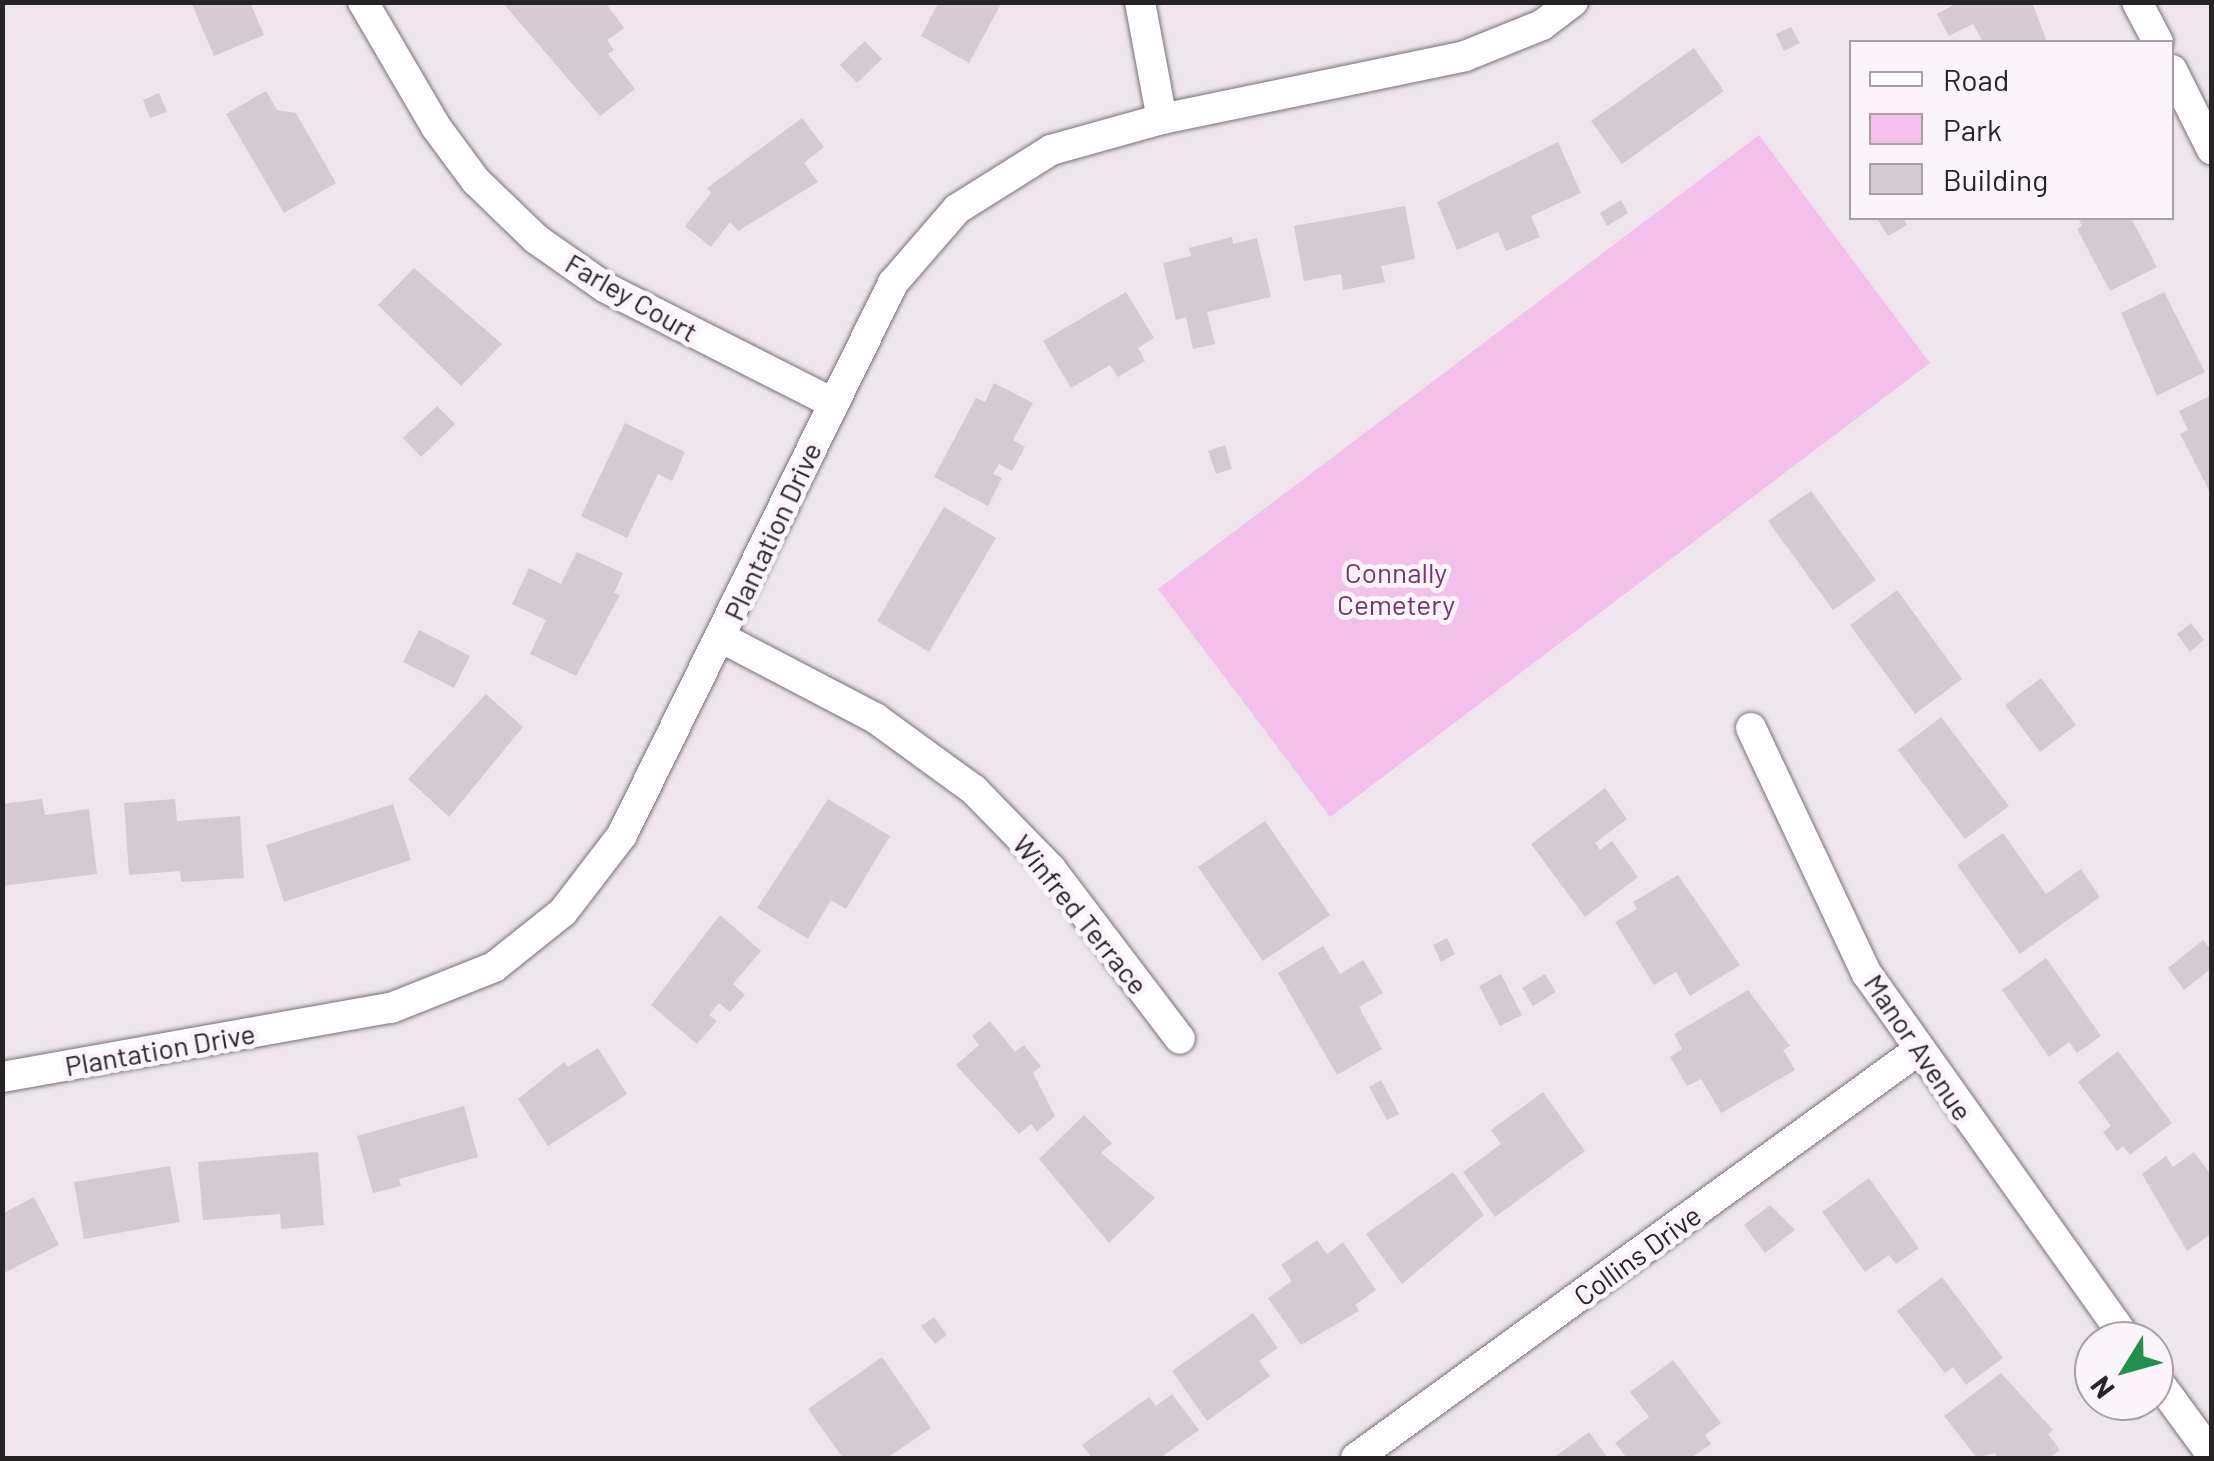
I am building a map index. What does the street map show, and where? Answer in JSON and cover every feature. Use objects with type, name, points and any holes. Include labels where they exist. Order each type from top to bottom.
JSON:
[{"type":"street","name":"Farley Court","points":[[363,2],[436,127],[476,181],[536,239],[606,288],[833,403]]},
{"type":"street","points":[[1140,2],[1162,119]]},
{"type":"street","name":"Plantation Drive","points":[[2,1077],[391,1008],[494,967],[563,912],[622,835],[893,283],[957,209],[1051,150],[1162,119],[1465,56],[1542,25],[1573,2]]},
{"type":"street","points":[[2138,2],[2157,40]]},
{"type":"street","points":[[2174,74],[2212,150]]},
{"type":"street","name":"Winfred Terrace","points":[[722,638],[875,718],[974,790],[1051,870],[1180,1039]]},
{"type":"street","name":"Manor Avenue","points":[[1752,728],[1867,974],[1918,1051],[2114,1321]]},
{"type":"street","name":"Collins Drive","points":[[1356,1458],[1918,1051]]},
{"type":"street","points":[[2174,1403],[2212,1455]]},
{"type":"green space","name":"Connally Cemetery","points":[[1759,135],[1930,363],[1330,817],[1158,589]]},
{"type":"building","points":[[191,2],[250,2],[264,35],[214,56]]},
{"type":"building","points":[[502,2],[605,2],[624,28],[607,40],[614,50],[608,54],[635,89],[600,116]]},
{"type":"building","points":[[939,2],[1002,2],[969,63],[921,36]]},
{"type":"building","points":[[1959,2],[2032,2],[2046,40],[1982,40],[1973,24],[1949,36],[1937,14]]},
{"type":"building","points":[[1791,27],[1800,43],[1784,51],[1776,34]]},
{"type":"building","points":[[865,41],[882,59],[857,83],[840,65]]},
{"type":"building","points":[[1694,48],[1724,91],[1622,164],[1591,121]]},
{"type":"building","points":[[266,91],[277,110],[296,113],[336,183],[284,213],[226,114]]},
{"type":"building","points":[[159,93],[167,112],[150,118],[143,100]]},
{"type":"building","points":[[802,118],[824,147],[804,163],[818,182],[738,231],[730,222],[711,247],[685,226],[711,193],[707,188]]},
{"type":"building","points":[[1558,142],[1581,193],[1531,216],[1540,237],[1506,251],[1498,232],[1457,250],[1437,202]]},
{"type":"building","points":[[1621,200],[1628,213],[1607,226],[1600,213]]},
{"type":"building","points":[[1405,206],[1415,259],[1381,266],[1385,282],[1343,290],[1341,274],[1304,281],[1294,226]]},
{"type":"building","points":[[1878,220],[1904,220],[1907,225],[1888,236]]},
{"type":"building","points":[[2079,220],[2132,220],[2157,267],[2110,291],[2077,229],[2082,226]]},
{"type":"building","points":[[1232,237],[1233,244],[1257,238],[1271,297],[1207,312],[1215,344],[1193,349],[1186,317],[1176,320],[1163,263],[1191,256],[1189,248]]},
{"type":"building","points":[[414,268],[502,344],[461,386],[378,305]]},
{"type":"building","points":[[1126,292],[1154,338],[1138,348],[1145,361],[1118,377],[1110,365],[1071,388],[1043,341]]},
{"type":"building","points":[[2164,292],[2205,372],[2157,396],[2121,313]]},
{"type":"building","points":[[994,383],[1033,403],[1013,440],[1025,447],[1012,471],[999,464],[993,474],[1002,478],[988,506],[934,477],[976,398],[985,402]]},
{"type":"building","points":[[2212,395],[2212,496],[2180,434],[2188,430],[2179,411]]},
{"type":"building","points":[[437,406],[455,424],[421,457],[403,438]]},
{"type":"building","points":[[625,423],[685,452],[672,481],[658,474],[627,538],[581,516]]},
{"type":"building","points":[[1225,445],[1232,469],[1216,474],[1208,451]]},
{"type":"building","points":[[1811,491],[1876,580],[1833,610],[1768,521]]},
{"type":"building","points":[[944,507],[996,538],[929,652],[877,621]]},
{"type":"building","points":[[577,552],[623,573],[614,593],[620,595],[576,676],[530,654],[546,620],[512,604],[529,568],[561,584]]},
{"type":"building","points":[[1897,590],[1962,679],[1915,714],[1850,625]]},
{"type":"building","points":[[2191,623],[2204,640],[2190,652],[2177,634]]},
{"type":"building","points":[[419,630],[470,656],[454,688],[403,662]]},
{"type":"building","points":[[2041,678],[2076,725],[2040,752],[2005,705]]},
{"type":"building","points":[[486,694],[523,727],[449,817],[408,779]]},
{"type":"building","points":[[1941,717],[2009,806],[1965,839],[1898,750]]},
{"type":"building","points":[[1605,788],[1627,819],[1595,843],[1600,850],[1612,841],[1638,877],[1585,917],[1531,844]]},
{"type":"building","points":[[42,799],[45,815],[89,809],[97,874],[2,886],[2,804]]},
{"type":"building","points":[[175,799],[177,821],[240,816],[244,878],[181,882],[180,871],[129,875],[124,803]]},
{"type":"building","points":[[828,799],[890,836],[846,909],[831,900],[808,939],[757,908]]},
{"type":"building","points":[[393,804],[411,860],[284,902],[266,845]]},
{"type":"building","points":[[1265,821],[1330,915],[1263,961],[1198,867]]},
{"type":"building","points":[[2003,833],[2046,894],[2081,869],[2100,897],[2020,954],[1957,865]]},
{"type":"building","points":[[1678,875],[1740,965],[1690,996],[1676,972],[1654,985],[1615,922],[1637,909],[1633,902]]},
{"type":"building","points":[[720,915],[761,951],[733,984],[745,995],[730,1012],[719,1003],[709,1015],[717,1021],[697,1044],[651,1005]]},
{"type":"building","points":[[1447,938],[1455,954],[1441,962],[1433,945]]},
{"type":"building","points":[[2203,940],[2212,951],[2212,968],[2184,990],[2168,968]]},
{"type":"building","points":[[1323,946],[1340,974],[1363,960],[1383,993],[1359,1007],[1382,1049],[1337,1075],[1278,973]]},
{"type":"building","points":[[2046,958],[2101,1036],[2077,1053],[2069,1042],[2049,1057],[2002,990]]},
{"type":"building","points":[[1501,974],[1522,1015],[1500,1026],[1479,986]]},
{"type":"building","points":[[1545,974],[1556,992],[1533,1006],[1522,988]]},
{"type":"building","points":[[1748,990],[1790,1046],[1783,1050],[1795,1070],[1721,1113],[1701,1079],[1687,1086],[1670,1057],[1682,1049],[1674,1034]]},
{"type":"building","points":[[990,1021],[1015,1052],[1024,1045],[1041,1066],[1033,1073],[1055,1116],[1037,1132],[1031,1124],[1019,1134],[956,1065],[979,1045],[972,1036]]},
{"type":"building","points":[[598,1048],[627,1094],[548,1146],[518,1099],[564,1062],[568,1067]]},
{"type":"building","points":[[2118,1051],[2172,1123],[2130,1155],[2123,1146],[2117,1151],[2103,1132],[2111,1126],[2078,1082]]},
{"type":"building","points":[[1381,1080],[1399,1114],[1387,1120],[1369,1087]]},
{"type":"building","points":[[1543,1092],[1585,1151],[1495,1217],[1463,1172],[1501,1144],[1491,1130]]},
{"type":"building","points":[[464,1106],[478,1157],[399,1179],[401,1186],[373,1193],[357,1136]]},
{"type":"building","points":[[1084,1115],[1112,1143],[1101,1153],[1155,1198],[1109,1243],[1039,1159]]},
{"type":"building","points":[[318,1152],[324,1225],[281,1229],[280,1214],[203,1220],[198,1162]]},
{"type":"building","points":[[2194,1152],[2212,1176],[2212,1233],[2187,1251],[2142,1174],[2166,1156],[2173,1167]]},
{"type":"building","points":[[170,1166],[180,1222],[84,1239],[74,1182]]},
{"type":"building","points":[[1453,1172],[1484,1215],[1402,1284],[1366,1234]]},
{"type":"building","points":[[1869,1178],[1919,1248],[1896,1264],[1889,1255],[1865,1272],[1822,1212]]},
{"type":"building","points":[[34,1197],[59,1245],[2,1274],[2,1214]]},
{"type":"building","points":[[1770,1205],[1795,1230],[1765,1253],[1744,1225]]},
{"type":"building","points":[[1317,1240],[1327,1254],[1343,1242],[1376,1290],[1355,1305],[1359,1311],[1301,1345],[1268,1298],[1292,1281],[1281,1265]]},
{"type":"building","points":[[1942,1277],[2003,1358],[1966,1385],[1953,1367],[1945,1373],[1897,1311]]},
{"type":"building","points":[[1253,1313],[1278,1348],[1259,1361],[1270,1376],[1207,1421],[1172,1371]]},
{"type":"building","points":[[934,1317],[947,1335],[935,1344],[921,1326]]},
{"type":"building","points":[[882,1357],[931,1428],[887,1458],[843,1458],[808,1409]]},
{"type":"building","points":[[1673,1360],[1721,1423],[1705,1435],[1711,1444],[1691,1458],[1627,1458],[1615,1443],[1649,1417],[1630,1392]]},
{"type":"building","points":[[2001,1373],[2053,1430],[2048,1434],[2060,1450],[2049,1458],[1999,1458],[1994,1453],[1977,1458],[1944,1416]]},
{"type":"building","points":[[1172,1394],[1199,1430],[1160,1458],[1092,1458],[1082,1445],[1149,1397],[1156,1406]]},
{"type":"building","points":[[1589,1432],[1608,1458],[1553,1458]]}]
